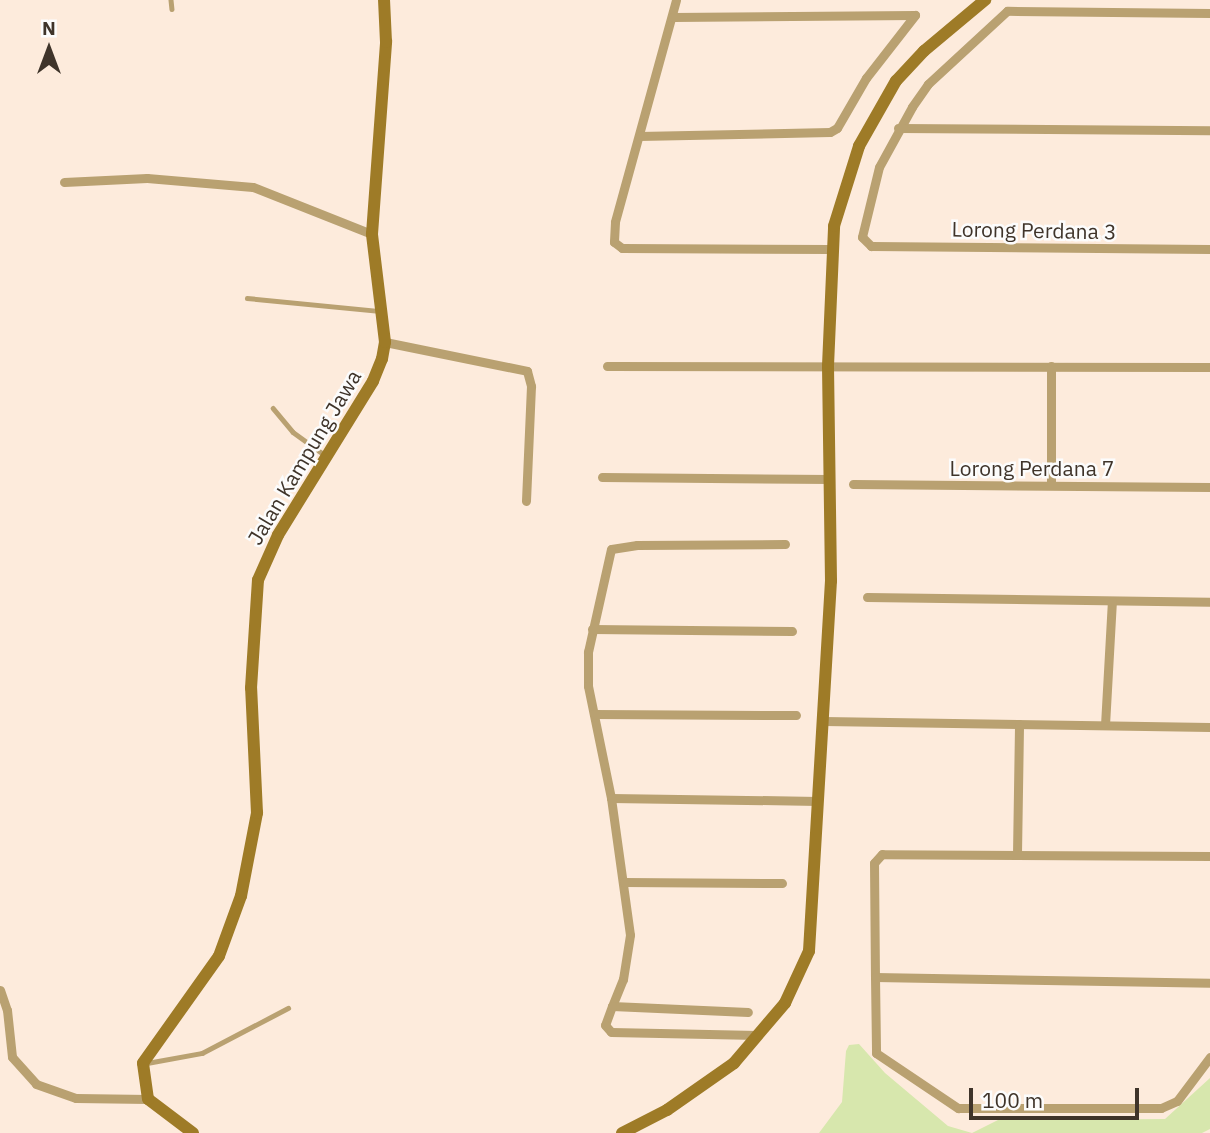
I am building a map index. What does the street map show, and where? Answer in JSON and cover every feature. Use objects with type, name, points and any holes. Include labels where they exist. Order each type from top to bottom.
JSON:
[{"type":"street","name":"Jalan Kampung Jawa","points":[[143,1063],[219,957],[233,923],[257,813],[251,688],[258,580],[278,535],[373,381],[385,342],[372,234],[386,42],[384,0]]},
{"type":"street","points":[[676,0],[612,234],[622,248],[830,249]]},
{"type":"street","points":[[622,1133],[667,1110],[734,1063],[785,1003],[809,951],[824,721],[830,479],[830,249],[845,183],[875,115],[924,51],[985,0]]},
{"type":"street","points":[[898,128],[928,84],[1007,11],[1210,13]]},
{"type":"street","points":[[639,136],[830,132],[837,128],[866,78],[915,15],[673,17]]},
{"type":"street","points":[[898,128],[1210,130]]},
{"type":"street","name":"Lorong Perdana 3","points":[[898,128],[872,184],[862,237],[871,246],[1210,249]]},
{"type":"street","points":[[64,182],[147,178],[253,187],[372,234]]},
{"type":"street","points":[[385,342],[527,371],[531,386],[526,501]]},
{"type":"street","points":[[607,366],[1210,367]]},
{"type":"street","points":[[1051,366],[1051,485]]},
{"type":"street","points":[[602,477],[830,479]]},
{"type":"street","name":"Lorong Perdana 7","points":[[853,484],[1210,487]]},
{"type":"street","points":[[757,1035],[611,1031],[605,1025],[630,950],[624,882],[611,798],[588,686],[593,629],[607,559],[617,546],[785,544]]},
{"type":"street","points":[[867,597],[1210,602]]},
{"type":"street","points":[[1105,725],[1112,601]]},
{"type":"street","points":[[593,629],[792,631]]},
{"type":"street","points":[[594,714],[796,715]]},
{"type":"street","points":[[824,721],[1210,727]]},
{"type":"street","points":[[1017,854],[1019,724]]},
{"type":"street","points":[[611,798],[818,801]]},
{"type":"street","points":[[1210,856],[877,855],[875,976],[876,1053],[958,1108],[1161,1108],[1177,1101],[1210,1057]]},
{"type":"street","points":[[624,882],[782,883]]},
{"type":"street","points":[[875,976],[1210,983]]},
{"type":"street","points":[[0,990],[7,1010],[12,1057],[36,1084],[76,1098],[148,1099],[193,1133]]},
{"type":"street","points":[[612,1006],[748,1012]]},
{"type":"street","points":[[143,1063],[148,1099]]},
{"type":"lane","points":[[171,0],[172,9]]},
{"type":"lane","points":[[247,298],[381,311]]},
{"type":"lane","points":[[273,408],[293,432],[327,456]]},
{"type":"lane","points":[[143,1063],[202,1053],[288,1008]]},
{"type":"green space","points":[[859,1044],[885,1073],[948,1126],[972,1133],[819,1133],[842,1102],[846,1051],[849,1045]]},
{"type":"green space","points":[[1210,1078],[1210,1129],[1202,1133],[972,1133],[998,1120],[1165,1119]]}]
